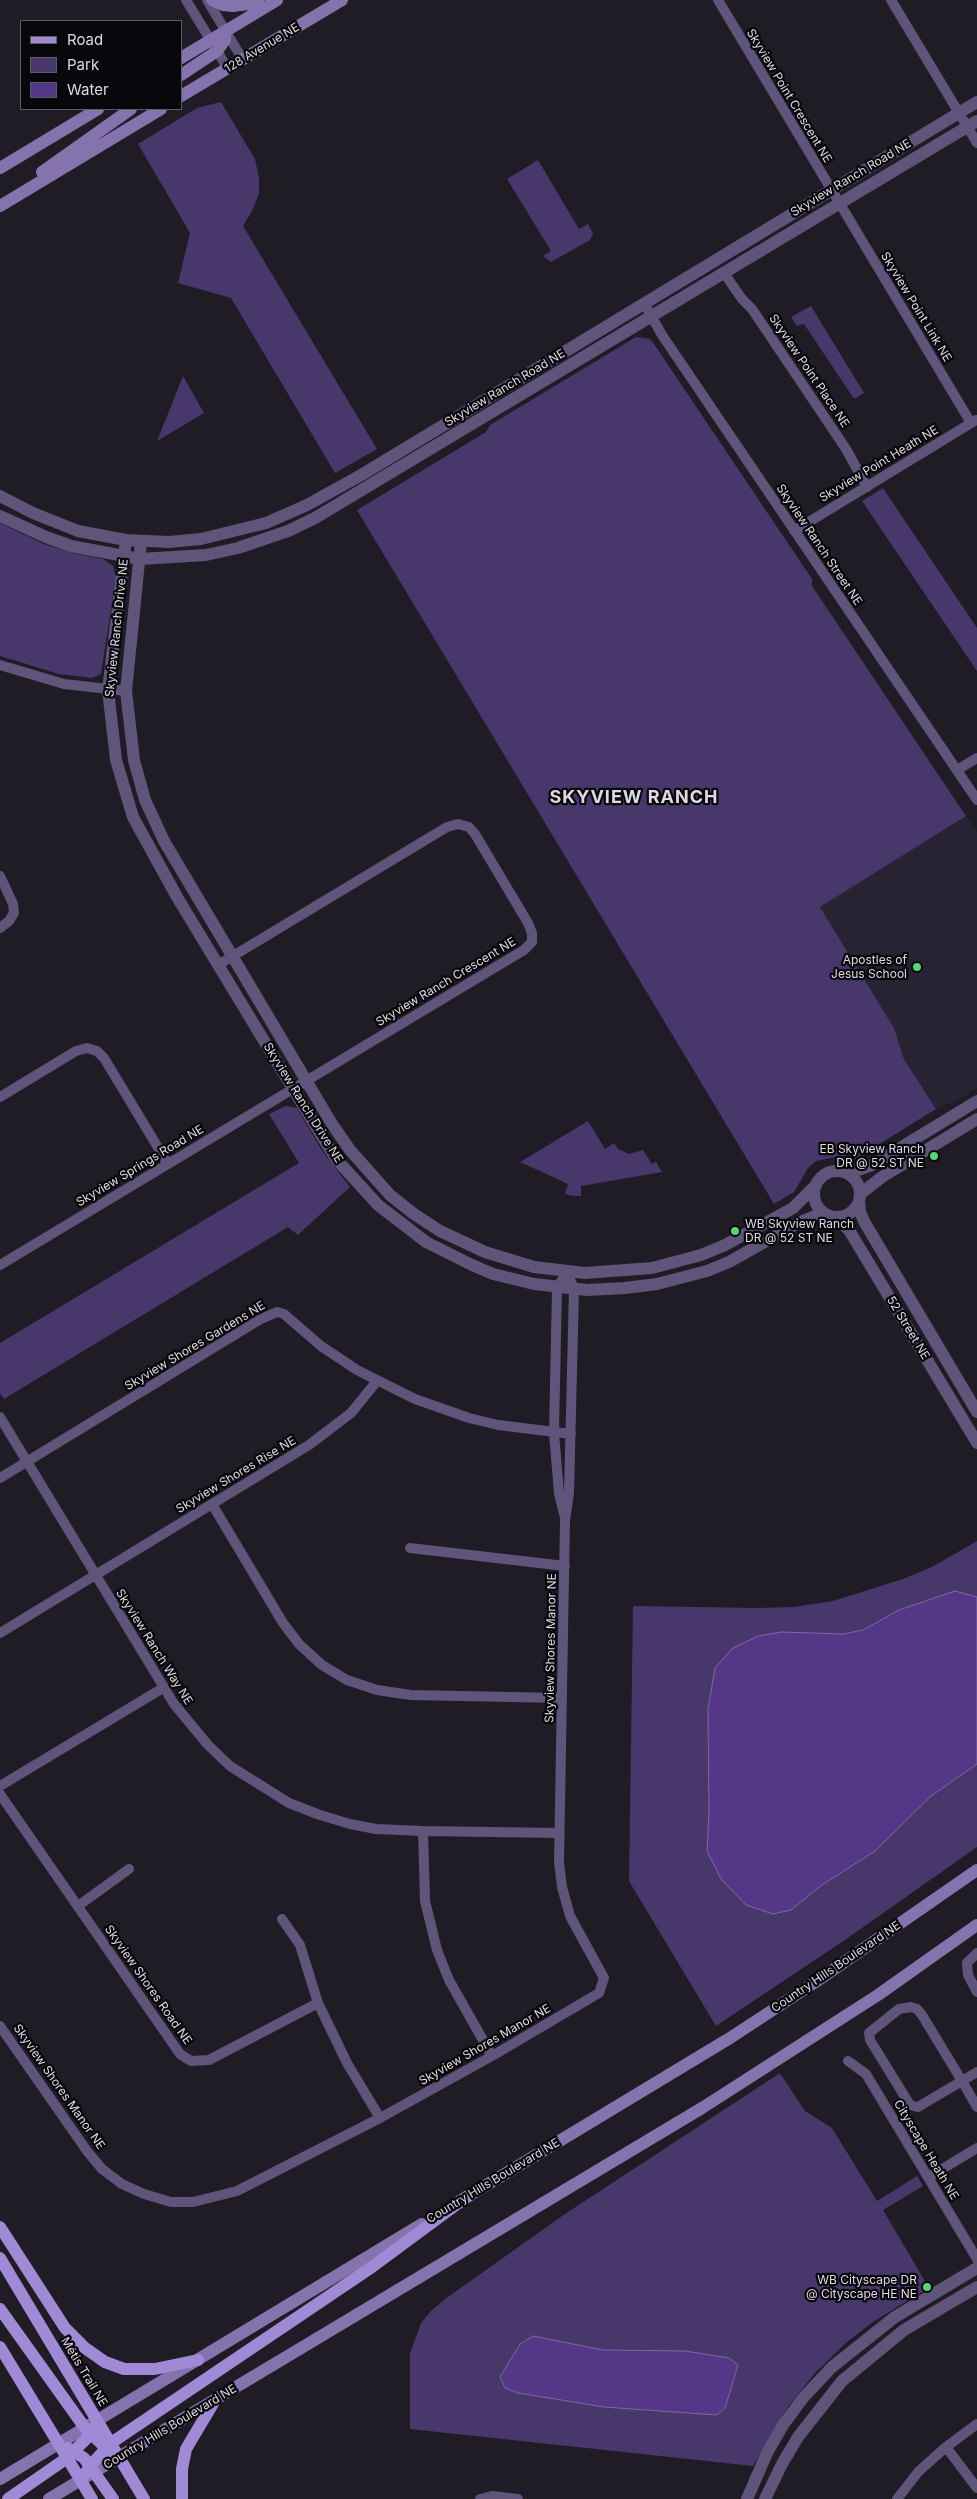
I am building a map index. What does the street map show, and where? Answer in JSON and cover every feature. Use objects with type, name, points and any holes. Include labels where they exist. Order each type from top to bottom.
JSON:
[{"type":"main road","points":[[212,0],[222,5],[233,6],[248,4],[258,0]]},
{"type":"main road","points":[[182,74],[214,46],[225,31],[277,0]]},
{"type":"main road","name":"128 Avenue NE","points":[[182,95],[342,0]]},
{"type":"main road","points":[[182,58],[214,46]]},
{"type":"main road","points":[[0,168],[96,110]]},
{"type":"main road","points":[[0,205],[75,147],[130,110]]},
{"type":"main road","points":[[0,205],[159,110]]},
{"type":"main road","points":[[0,172],[22,155]]},
{"type":"main road","name":"Country Hills Boulevard NE","points":[[0,2479],[59,2444],[88,2432],[97,2421],[738,2032],[977,1870]]},
{"type":"main road","name":"Country Hills Boulevard NE","points":[[92,2469],[119,2458],[214,2402],[710,2103],[878,1994],[977,1925]]},
{"type":"main road","points":[[49,2499],[81,2480],[92,2469],[108,2446],[372,2267],[468,2196]]},
{"type":"main road","points":[[0,2227],[65,2328],[85,2348],[105,2362],[124,2369],[155,2369],[198,2360]]},
{"type":"main road","name":"Métis Trail NE","points":[[0,2258],[97,2421],[108,2446]]},
{"type":"main road","points":[[0,2309],[88,2432],[108,2446],[119,2458],[144,2499]]},
{"type":"main road","points":[[0,2347],[59,2444],[92,2469],[113,2499]]},
{"type":"main road","points":[[182,2499],[182,2469],[186,2449],[214,2402]]},
{"type":"main road","points":[[8,2499],[71,2454],[88,2432]]},
{"type":"main road","points":[[71,2454],[81,2480],[92,2499]]},
{"type":"street","points":[[186,0],[228,69]]},
{"type":"street","points":[[207,0],[243,60]]},
{"type":"street","name":"Skyview Point Crescent NE","points":[[718,0],[840,204]]},
{"type":"street","points":[[891,0],[959,113],[972,124],[977,143]]},
{"type":"street","name":"Skyview Ranch Road NE","points":[[0,496],[26,510],[78,531],[141,542],[201,539],[234,533],[266,523],[307,505],[363,474],[977,102]]},
{"type":"street","name":"Skyview Ranch Road NE","points":[[0,516],[71,546],[140,559],[206,555],[238,548],[288,531],[315,518],[972,124]]},
{"type":"street","name":"Skyview Point Link NE","points":[[840,204],[974,421]]},
{"type":"street","name":"Skyview Point Place NE","points":[[724,273],[742,299],[752,309],[802,383],[846,449],[867,487]]},
{"type":"street","name":"Skyview Ranch Street NE","points":[[644,303],[662,335],[977,800]]},
{"type":"street","name":"Skyview Point Heath NE","points":[[794,531],[974,421]]},
{"type":"street","name":"Skyview Ranch Drive NE","points":[[126,540],[108,690],[116,760],[133,816],[157,863],[337,1160],[378,1205],[408,1230],[447,1254],[493,1274],[557,1288],[574,1289],[625,1288],[680,1279],[730,1262],[807,1218],[830,1216]]},
{"type":"street","name":"Skyview Ranch Drive NE","points":[[141,542],[127,666],[126,691],[134,760],[153,820],[306,1081],[350,1150],[374,1179],[414,1214],[454,1239],[485,1252],[534,1267],[567,1272],[618,1272],[652,1268],[701,1255],[725,1245],[793,1208],[814,1187]]},
{"type":"street","points":[[0,665],[64,684],[126,691]]},
{"type":"street","points":[[957,770],[977,758]]},
{"type":"street","name":"Skyview Ranch Crescent NE","points":[[218,965],[446,827],[458,824],[468,826],[475,834],[528,923],[532,933],[532,942],[524,950],[293,1089]]},
{"type":"street","points":[[0,876],[13,904],[14,913],[9,921],[0,928]]},
{"type":"street","points":[[0,1097],[76,1051],[87,1048],[97,1051],[104,1058],[168,1164]]},
{"type":"street","name":"Skyview Springs Road NE","points":[[0,1265],[293,1089]]},
{"type":"street","points":[[977,1101],[872,1165],[855,1171],[828,1172],[822,1176],[814,1187],[814,1201],[830,1216],[842,1217],[852,1212],[860,1198],[882,1177],[977,1119]]},
{"type":"street","points":[[843,1171],[855,1179],[860,1198]]},
{"type":"street","name":"52 Street NE","points":[[860,1198],[860,1212],[865,1223],[977,1412]]},
{"type":"street","name":"52 Street NE","points":[[830,1216],[849,1230],[977,1443]]},
{"type":"street","points":[[557,1288],[567,1272]]},
{"type":"street","name":"Skyview Shores Manor NE","points":[[0,2026],[81,2143],[102,2169],[122,2184],[136,2191],[171,2202],[193,2202],[237,2191],[380,2118],[492,2056],[590,1999],[598,1992],[603,1985],[602,1970],[570,1916],[562,1888],[559,1833],[562,1768],[561,1698],[565,1520],[569,1493],[574,1289],[567,1272]]},
{"type":"street","name":"Skyview Shores Manor NE","points":[[557,1288],[554,1433],[559,1493],[565,1520]]},
{"type":"street","name":"Skyview Shores Gardens NE","points":[[27,1462],[270,1314],[277,1312],[284,1314],[321,1346],[377,1381],[415,1399],[469,1418],[554,1433],[571,1434]]},
{"type":"street","name":"Skyview Shores Rise NE","points":[[0,1633],[332,1429],[351,1413],[377,1381]]},
{"type":"street","name":"Skyview Ranch Way NE","points":[[0,1417],[163,1688],[189,1724],[230,1766],[289,1803],[350,1824],[376,1829],[559,1833]]},
{"type":"street","points":[[0,1478],[27,1462]]},
{"type":"street","points":[[212,1504],[283,1623],[299,1644],[322,1665],[348,1680],[377,1690],[411,1695],[561,1698]]},
{"type":"street","points":[[410,1548],[565,1566]]},
{"type":"street","points":[[0,1786],[163,1688]]},
{"type":"street","name":"Skyview Shores Road NE","points":[[0,1794],[180,2054],[191,2061],[209,2060],[318,2002]]},
{"type":"street","points":[[423,1831],[425,1901],[437,1950],[449,1980],[492,2056]]},
{"type":"street","points":[[78,1906],[129,1869]]},
{"type":"street","points":[[282,1919],[300,1945],[318,2002],[347,2063],[380,2118]]},
{"type":"street","points":[[977,1953],[967,1962],[968,1975],[977,1992]]},
{"type":"street","points":[[977,2072],[962,2082],[918,2107],[910,2105],[870,2040],[869,2033],[899,2009],[911,2006],[917,2009],[962,2082],[977,2107]]},
{"type":"street","name":"Cityscape Heath NE","points":[[848,2061],[866,2074],[977,2259]]},
{"type":"street","points":[[928,2177],[977,2148]]},
{"type":"street","points":[[747,2499],[767,2453],[783,2424],[803,2398],[832,2367],[895,2317],[977,2268]]},
{"type":"street","points":[[765,2499],[798,2437],[842,2381],[904,2330],[977,2287]]},
{"type":"street","points":[[897,2499],[919,2471],[946,2447],[977,2424]]},
{"type":"street","points":[[946,2447],[977,2488]]},
{"type":"street","points":[[480,2499],[492,2496],[518,2499]]},
{"type":"shaded area","name":"Apostles of Jesus School","points":[[966,816],[977,832],[977,1088],[958,1100],[936,1109],[904,1059],[894,1028],[820,907]]},
{"type":"green space","points":[[221,102],[255,159],[259,178],[259,193],[252,211],[243,226],[377,449],[335,473],[231,298],[178,283],[190,233],[138,144],[197,108]]},
{"type":"green space","points":[[538,160],[579,229],[588,224],[593,234],[590,240],[551,262],[543,256],[551,251],[507,179]]},
{"type":"green space","points":[[811,306],[864,393],[854,399],[804,324],[797,326],[791,317]]},
{"type":"green space","points":[[636,337],[650,339],[654,344],[812,579],[812,586],[966,816],[820,907],[894,1028],[904,1059],[936,1109],[855,1159],[836,1157],[816,1161],[808,1168],[794,1192],[774,1204],[357,510],[486,432],[490,425]]},
{"type":"green space","points":[[183,376],[204,413],[157,441]]},
{"type":"green space","points":[[883,488],[977,628],[977,671],[862,501]]},
{"type":"green space","points":[[0,523],[44,544],[73,553],[103,559],[113,566],[116,576],[101,674],[92,678],[59,674],[0,656]]},
{"type":"green space","points":[[286,1106],[297,1108],[321,1149],[350,1187],[298,1235],[288,1227],[4,1399],[0,1393],[0,1343],[299,1163],[269,1114]]},
{"type":"green space","points":[[588,1121],[605,1149],[614,1143],[618,1149],[629,1154],[643,1150],[652,1164],[656,1162],[662,1172],[581,1186],[581,1196],[573,1196],[565,1194],[568,1184],[520,1162]]},
{"type":"green space","points":[[977,1541],[977,1847],[842,1942],[716,2026],[629,1881],[633,1606],[758,1608],[794,1607],[833,1601],[903,1579],[932,1567]]},
{"type":"green space","points":[[780,2073],[805,2111],[832,2128],[877,2201],[917,2176],[923,2186],[883,2210],[929,2288],[874,2321],[847,2342],[815,2373],[787,2408],[753,2466],[410,2429],[410,2353],[421,2323],[431,2311],[445,2299],[565,2214]]},
{"type":"water","points":[[955,1591],[977,1597],[977,1764],[931,1796],[875,1851],[822,1885],[791,1910],[773,1914],[746,1905],[721,1879],[707,1851],[709,1813],[708,1709],[715,1668],[733,1648],[758,1636],[781,1632],[843,1634],[863,1630],[899,1610]]},
{"type":"water","points":[[533,2336],[603,2350],[685,2351],[729,2358],[738,2365],[725,2408],[717,2415],[604,2407],[518,2393],[505,2388],[500,2377],[520,2344]]},
{"type":"place","name":"Apostles of Jesus School","points":[[917,967]]},
{"type":"place","name":"EB Skyview Ranch DR @ 52 ST NE","points":[[934,1156]]},
{"type":"place","name":"WB Skyview Ranch DR @ 52 ST NE","points":[[735,1231]]},
{"type":"place","name":"WB Cityscape DR @ Cityscape HE NE","points":[[927,2287]]},
{"type":"district","name":"SKYVIEW RANCH","points":[[634,798]]}]
